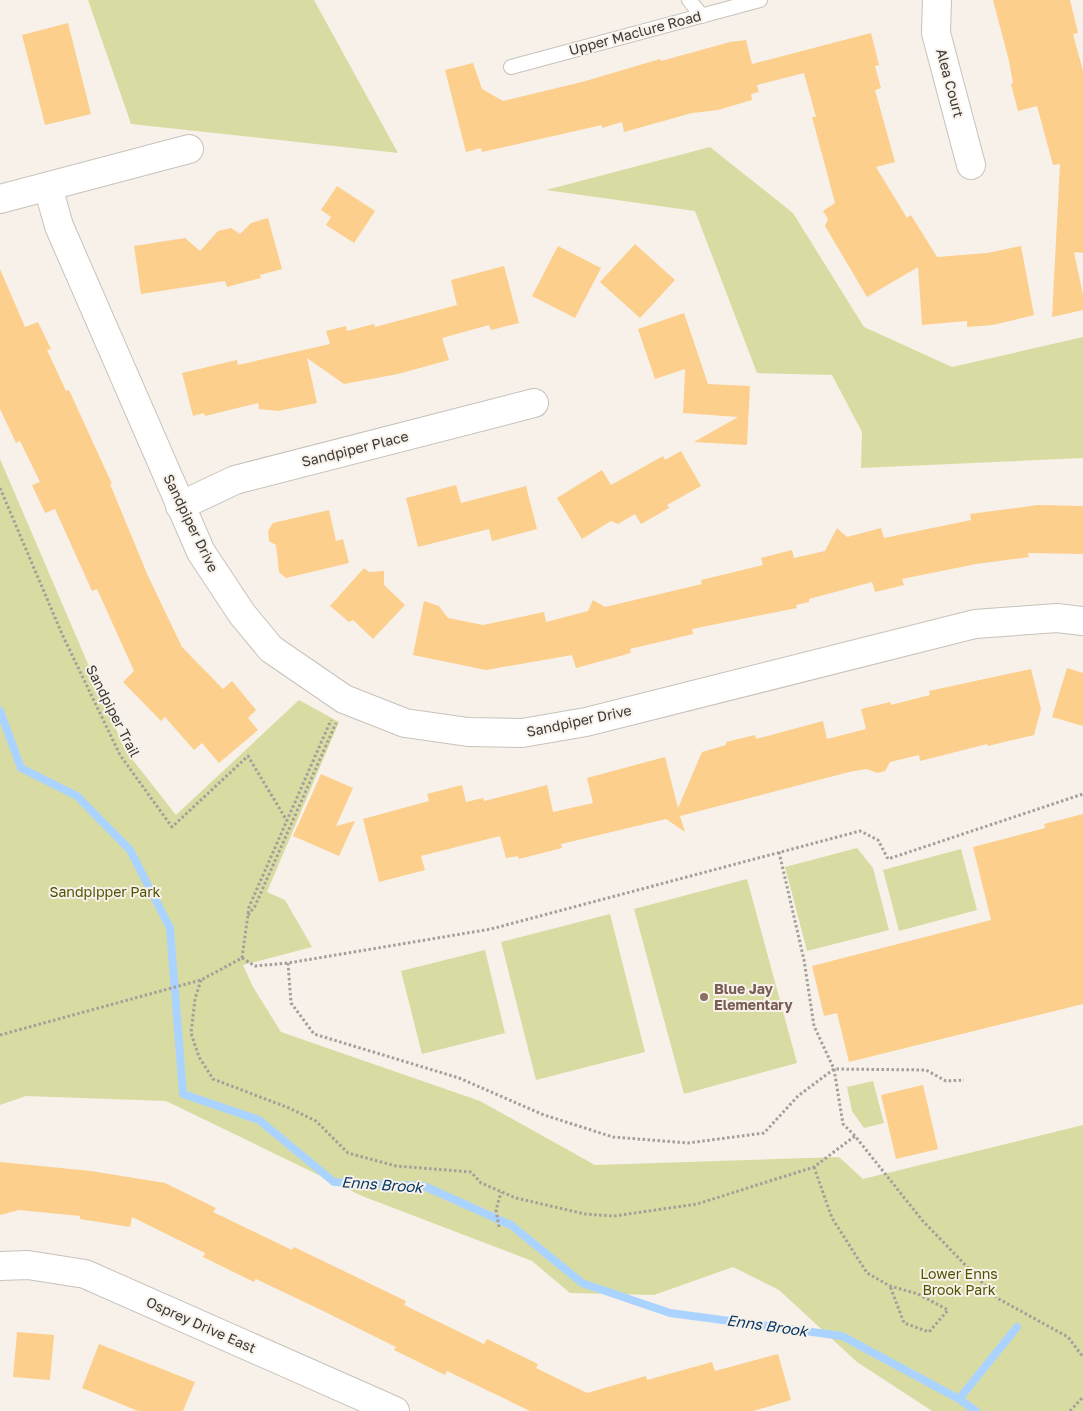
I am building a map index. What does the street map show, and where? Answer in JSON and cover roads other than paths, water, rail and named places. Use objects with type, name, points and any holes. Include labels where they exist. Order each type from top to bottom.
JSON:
[{"type":"street","name":"Alea Court","points":[[937,0],[936,33],[971,165]]},
{"type":"street","points":[[0,200],[190,149]]},
{"type":"street","name":"Sandpiper Drive","points":[[48,187],[59,226],[180,506],[202,552],[242,614],[271,649],[344,699],[405,723],[468,732],[522,733],[586,722],[975,624],[1057,618],[1083,621]]},
{"type":"street","name":"Sandpiper Place","points":[[180,506],[235,480],[534,403]]},
{"type":"street","name":"Osprey Drive East","points":[[0,1266],[28,1265],[85,1274],[395,1411]]},
{"type":"lane","points":[[688,0],[702,16]]},
{"type":"lane","name":"Upper Maclure Road","points":[[511,67],[760,0]]},
{"type":"waterway","name":"Enns Brook","points":[[0,711],[21,768],[77,796],[130,850],[170,928],[183,1094],[259,1120],[334,1182],[424,1186],[511,1225],[582,1283],[670,1313],[842,1336],[959,1399],[976,1411]]},
{"type":"waterway","points":[[959,1399],[1017,1327]]},
{"type":"place","name":"Blue Jay Elementary","points":[[704,997]]},
{"type":"park label","name":"Sandpipper Park","points":[[105,892]]},
{"type":"park label","name":"Lower Enns Brook Park","points":[[959,1282]]}]
